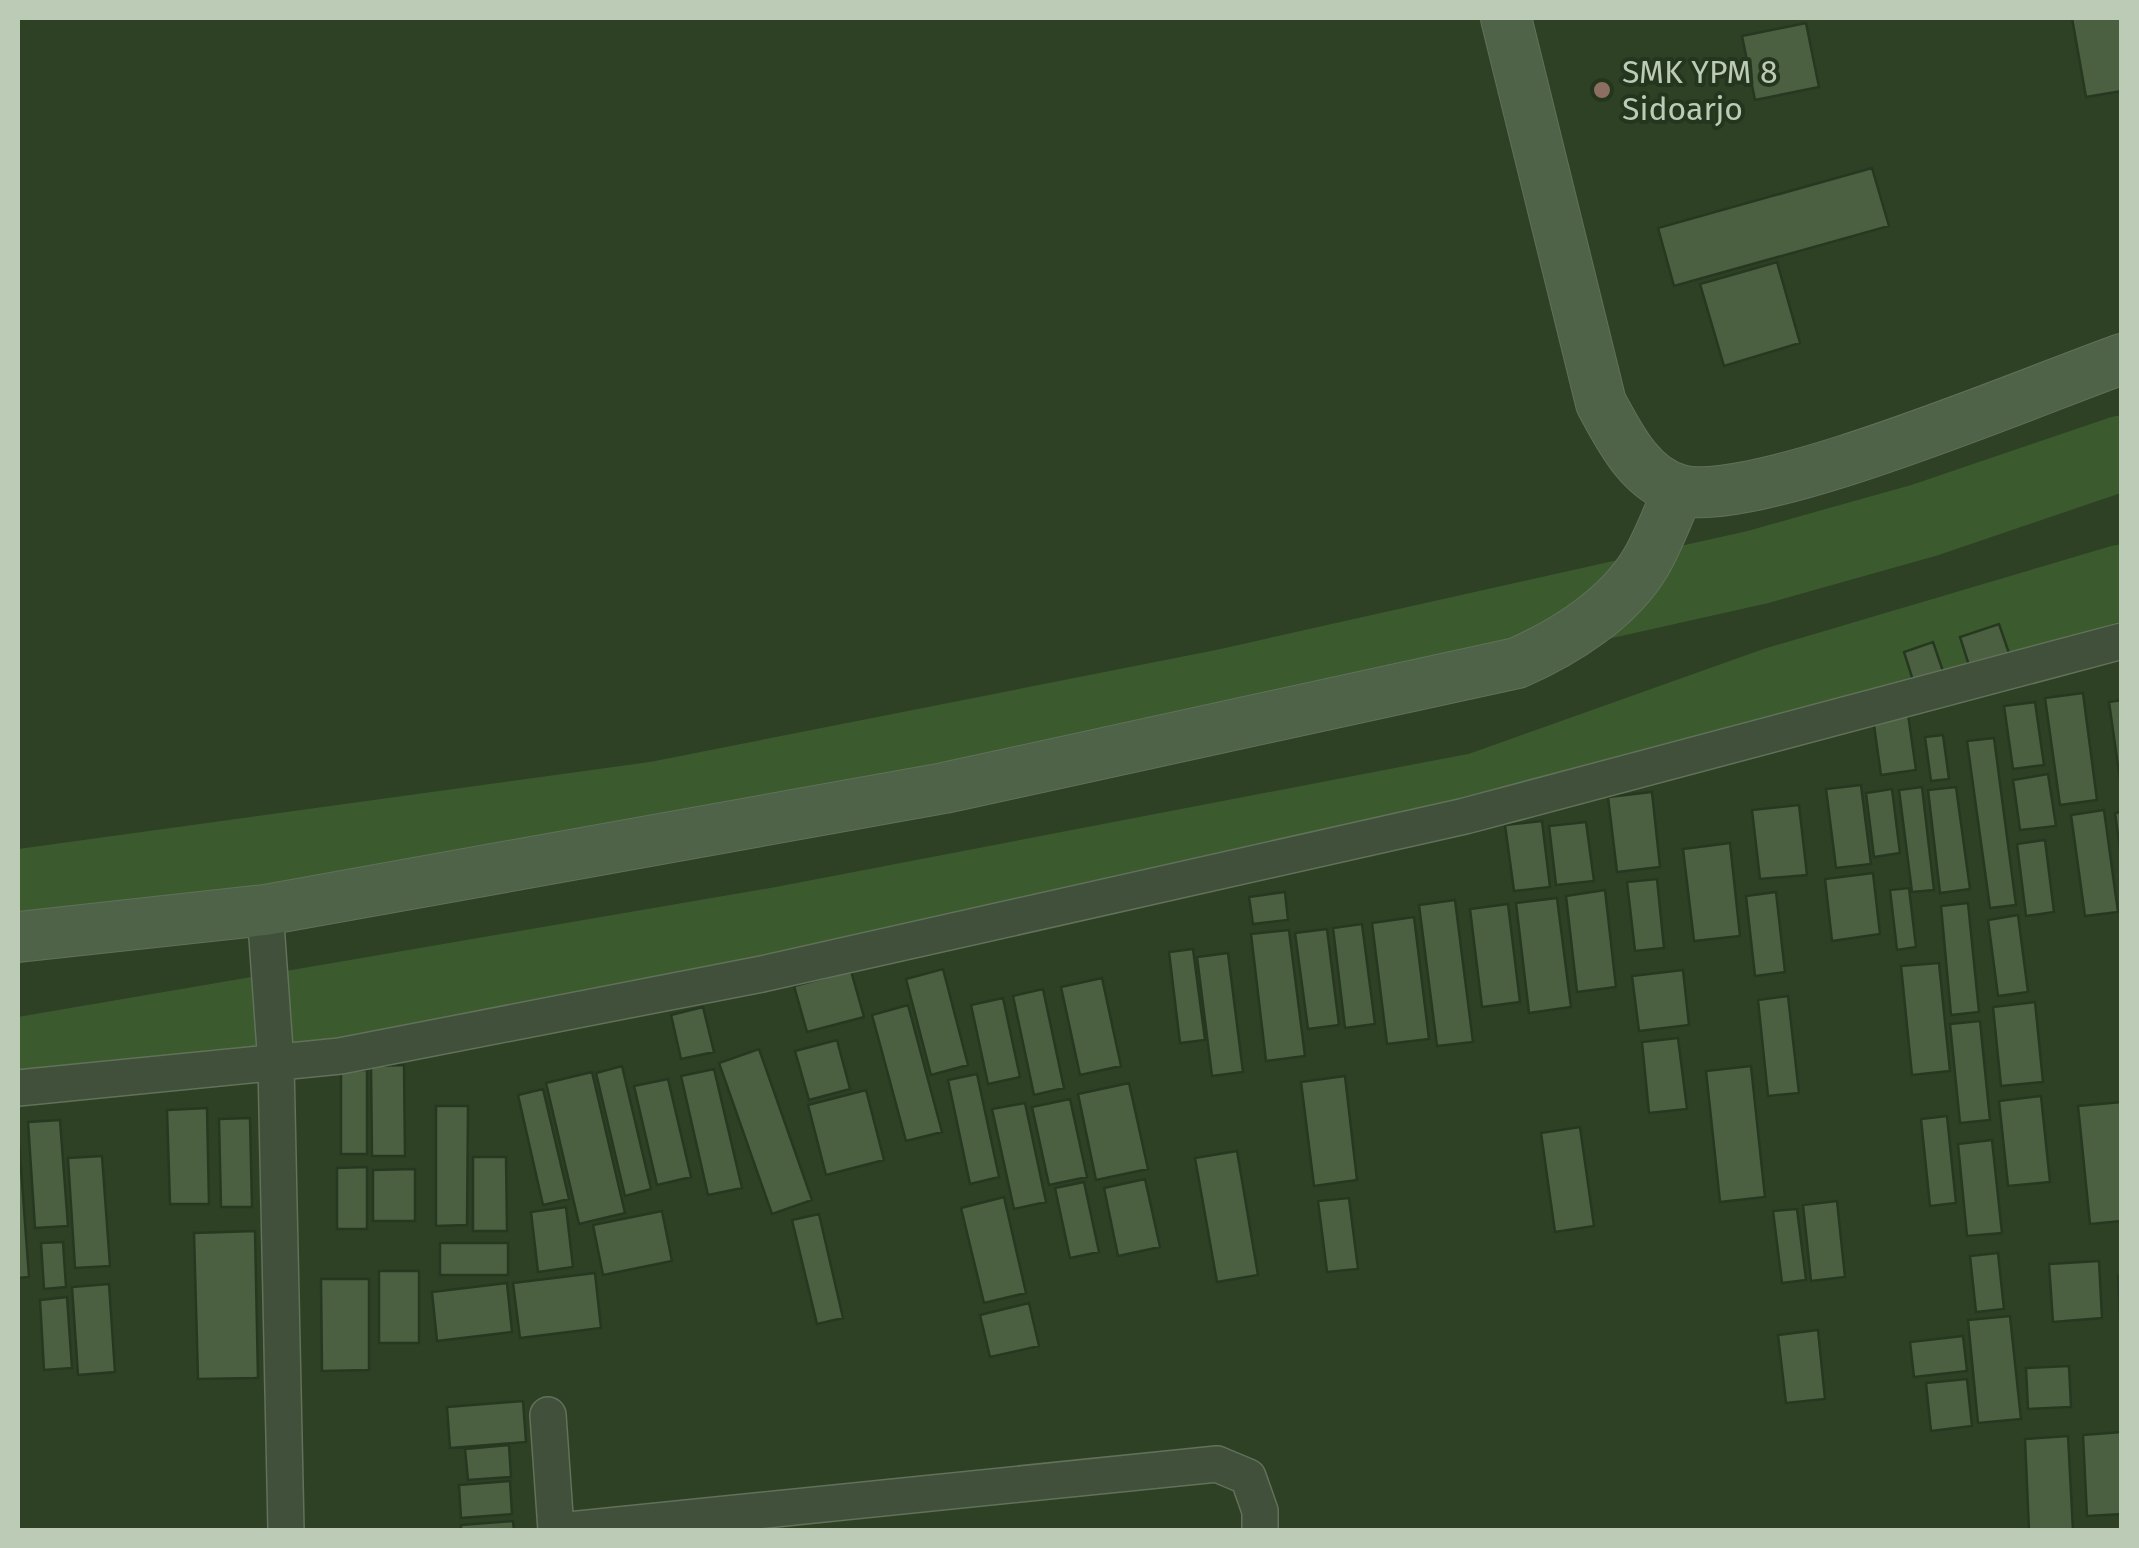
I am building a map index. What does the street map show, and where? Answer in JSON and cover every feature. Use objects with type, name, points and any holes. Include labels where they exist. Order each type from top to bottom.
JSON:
[{"type":"street","points":[[1506,18],[1600,403],[1633,459],[1679,490],[1729,491],[1806,473],[2122,359]]},
{"type":"street","points":[[18,937],[266,932],[1516,663],[1540,653],[1596,616],[1645,564],[1679,490]]},
{"type":"street","points":[[18,1088],[543,1020],[1465,816],[2122,641]]},
{"type":"street","points":[[266,932],[275,1053],[286,1530]]},
{"type":"street","points":[[548,1415],[556,1530]]},
{"type":"street","points":[[568,1530],[1217,1464],[1248,1477],[1256,1492],[1260,1530]]},
{"type":"building","points":[[2072,18],[2122,18],[2122,91],[2086,97]]},
{"type":"building","points":[[1806,23],[1819,87],[1755,100],[1742,36]]},
{"type":"building","points":[[1872,168],[1889,226],[1674,286],[1658,228]]},
{"type":"building","points":[[1777,262],[1800,343],[1724,366],[1700,284]]},
{"type":"building","points":[[1999,624],[2012,662],[1972,675],[1960,637]]},
{"type":"building","points":[[1933,642],[1946,680],[1916,690],[1904,652]]},
{"type":"building","points":[[2083,693],[2097,800],[2060,805],[2045,698]]},
{"type":"building","points":[[2122,700],[2122,794],[2109,702]]},
{"type":"building","points":[[2035,702],[2044,765],[2013,769],[2004,706]]},
{"type":"building","points":[[1908,714],[1916,770],[1881,775],[1873,718]]},
{"type":"building","points":[[1943,735],[1949,779],[1931,781],[1925,737]]},
{"type":"building","points":[[1994,738],[2016,905],[1990,908],[1967,741]]},
{"type":"building","points":[[2048,774],[2056,826],[2020,830],[2013,780]]},
{"type":"building","points":[[1861,785],[1871,864],[1836,868],[1826,789]]},
{"type":"building","points":[[1922,787],[1934,890],[1912,892],[1899,790]]},
{"type":"building","points":[[1956,787],[1970,889],[1940,893],[1928,790]]},
{"type":"building","points":[[1892,789],[1900,853],[1874,857],[1866,793]]},
{"type":"building","points":[[1652,792],[1660,867],[1617,872],[1608,797]]},
{"type":"building","points":[[1799,805],[1807,875],[1760,879],[1752,810]]},
{"type":"building","points":[[2104,810],[2118,912],[2085,916],[2071,815]]},
{"type":"building","points":[[2122,812],[2122,864],[2115,813]]},
{"type":"building","points":[[1542,821],[1550,887],[1514,891],[1505,825]]},
{"type":"building","points":[[1586,822],[1594,881],[1556,885],[1549,826]]},
{"type":"building","points":[[2045,840],[2054,912],[2026,916],[2017,844]]},
{"type":"building","points":[[1730,843],[1740,936],[1694,941],[1683,849]]},
{"type":"building","points":[[1873,873],[1880,934],[1832,941],[1825,879]]},
{"type":"building","points":[[1657,879],[1664,948],[1635,951],[1627,882]]},
{"type":"building","points":[[1909,888],[1916,947],[1897,950],[1890,890]]},
{"type":"building","points":[[1605,890],[1616,987],[1577,992],[1566,896]]},
{"type":"building","points":[[1285,892],[1288,920],[1253,924],[1249,897]]},
{"type":"building","points":[[1776,892],[1785,972],[1755,976],[1746,896]]},
{"type":"building","points":[[1557,898],[1571,1007],[1529,1013],[1516,903]]},
{"type":"building","points":[[1455,900],[1473,1042],[1437,1046],[1419,905]]},
{"type":"building","points":[[1968,903],[1979,1012],[1951,1015],[1941,906]]},
{"type":"building","points":[[1508,904],[1520,1002],[1482,1007],[1470,909]]},
{"type":"building","points":[[2018,915],[2028,992],[1998,996],[1988,920]]},
{"type":"building","points":[[1414,917],[1429,1039],[1387,1044],[1372,923]]},
{"type":"building","points":[[1362,924],[1375,1024],[1345,1028],[1333,928]]},
{"type":"building","points":[[1327,929],[1339,1025],[1308,1029],[1295,933]]},
{"type":"building","points":[[1289,930],[1305,1056],[1266,1061],[1251,934]]},
{"type":"building","points":[[1193,949],[1205,1040],[1180,1043],[1169,952]]},
{"type":"building","points":[[1228,953],[1243,1072],[1212,1076],[1197,957]]},
{"type":"building","points":[[1939,963],[1950,1071],[1912,1075],[1901,966]]},
{"type":"building","points":[[943,969],[968,1065],[931,1075],[906,979]]},
{"type":"building","points":[[1683,970],[1689,1025],[1639,1031],[1632,976]]},
{"type":"building","points":[[851,971],[864,1017],[807,1032],[794,986]]},
{"type":"building","points":[[1102,978],[1121,1066],[1080,1075],[1061,987]]},
{"type":"building","points":[[1043,989],[1064,1088],[1034,1095],[1013,996]]},
{"type":"building","points":[[1788,996],[1799,1093],[1768,1096],[1758,1000]]},
{"type":"building","points":[[1003,998],[1020,1077],[988,1084],[971,1005]]},
{"type":"building","points":[[2035,1002],[2043,1082],[2001,1086],[1993,1007]]},
{"type":"building","points":[[908,1005],[942,1132],[906,1141],[872,1015]]},
{"type":"building","points":[[703,1007],[714,1052],[681,1059],[671,1015]]},
{"type":"building","points":[[1980,1021],[1990,1120],[1960,1123],[1950,1024]]},
{"type":"building","points":[[1678,1038],[1687,1109],[1649,1113],[1642,1042]]},
{"type":"building","points":[[837,1040],[850,1089],[809,1100],[795,1051]]},
{"type":"building","points":[[759,1049],[812,1200],[772,1214],[719,1063]]},
{"type":"building","points":[[404,1065],[405,1156],[372,1156],[371,1066]]},
{"type":"building","points":[[622,1066],[651,1189],[625,1196],[596,1073]]},
{"type":"building","points":[[1751,1066],[1765,1197],[1720,1202],[1706,1071]]},
{"type":"building","points":[[714,1069],[742,1188],[708,1195],[681,1076]]},
{"type":"building","points":[[341,1070],[367,1070],[367,1154],[341,1154]]},
{"type":"building","points":[[592,1072],[625,1213],[579,1224],[546,1083]]},
{"type":"building","points":[[977,1074],[999,1177],[970,1184],[948,1080]]},
{"type":"building","points":[[1345,1076],[1357,1180],[1314,1186],[1301,1082]]},
{"type":"building","points":[[668,1079],[691,1177],[657,1185],[634,1086]]},
{"type":"building","points":[[1129,1083],[1148,1169],[1096,1180],[1078,1094]]},
{"type":"building","points":[[543,1089],[569,1199],[543,1205],[518,1095]]},
{"type":"building","points":[[866,1090],[884,1160],[826,1175],[808,1105]]},
{"type":"building","points":[[2041,1096],[2050,1182],[2008,1186],[1999,1101]]},
{"type":"building","points":[[1070,1099],[1087,1177],[1049,1185],[1032,1107]]},
{"type":"building","points":[[2122,1102],[2122,1221],[2090,1224],[2078,1106]]},
{"type":"building","points":[[1025,1103],[1046,1202],[1014,1209],[992,1109]]},
{"type":"building","points":[[436,1106],[468,1106],[467,1225],[436,1226]]},
{"type":"building","points":[[207,1108],[209,1204],[170,1204],[167,1110]]},
{"type":"building","points":[[1947,1116],[1956,1203],[1930,1206],[1921,1119]]},
{"type":"building","points":[[250,1118],[252,1207],[221,1207],[219,1119]]},
{"type":"building","points":[[60,1120],[68,1226],[35,1228],[28,1122]]},
{"type":"building","points":[[1580,1127],[1594,1226],[1555,1232],[1541,1133]]},
{"type":"building","points":[[18,1128],[29,1277],[18,1278]]},
{"type":"building","points":[[1992,1140],[2002,1233],[1967,1236],[1958,1144]]},
{"type":"building","points":[[1237,1151],[1258,1275],[1217,1282],[1195,1158]]},
{"type":"building","points":[[102,1156],[110,1266],[75,1268],[68,1158]]},
{"type":"building","points":[[473,1157],[506,1157],[507,1231],[473,1231]]},
{"type":"building","points":[[367,1167],[367,1229],[337,1229],[337,1168]]},
{"type":"building","points":[[415,1169],[415,1221],[373,1221],[373,1170]]},
{"type":"building","points":[[1145,1179],[1160,1247],[1118,1256],[1104,1188]]},
{"type":"building","points":[[1084,1182],[1099,1252],[1070,1258],[1055,1188]]},
{"type":"building","points":[[1004,1197],[1026,1293],[984,1303],[961,1208]]},
{"type":"building","points":[[1349,1198],[1358,1269],[1327,1272],[1318,1201]]},
{"type":"building","points":[[1837,1201],[1845,1277],[1811,1281],[1803,1205]]},
{"type":"building","points":[[566,1207],[573,1267],[538,1272],[531,1212]]},
{"type":"building","points":[[1797,1209],[1806,1280],[1782,1283],[1773,1211]]},
{"type":"building","points":[[662,1211],[672,1261],[603,1275],[593,1225]]},
{"type":"building","points":[[819,1214],[843,1318],[817,1324],[792,1220]]},
{"type":"building","points":[[255,1231],[258,1378],[198,1379],[194,1233]]},
{"type":"building","points":[[63,1242],[66,1287],[44,1289],[41,1243]]},
{"type":"building","points":[[440,1243],[508,1243],[508,1275],[440,1275]]},
{"type":"building","points":[[1998,1253],[2004,1309],[1976,1312],[1970,1256]]},
{"type":"building","points":[[2099,1261],[2102,1318],[2053,1322],[2049,1264]]},
{"type":"building","points":[[379,1271],[419,1271],[419,1343],[379,1343]]},
{"type":"building","points":[[595,1273],[601,1328],[520,1338],[513,1283]]},
{"type":"building","points":[[2118,1276],[2122,1276],[2122,1318],[2120,1318]]},
{"type":"building","points":[[321,1279],[369,1279],[369,1370],[322,1371]]},
{"type":"building","points":[[507,1283],[512,1332],[437,1341],[432,1292]]},
{"type":"building","points":[[109,1284],[115,1372],[78,1375],[72,1287]]},
{"type":"building","points":[[67,1297],[72,1368],[44,1370],[40,1300]]},
{"type":"building","points":[[1029,1303],[1039,1346],[990,1357],[980,1315]]},
{"type":"building","points":[[2010,1316],[2021,1419],[1978,1423],[1968,1320]]},
{"type":"building","points":[[1818,1330],[1825,1399],[1786,1403],[1778,1335]]},
{"type":"building","points":[[1963,1336],[1967,1371],[1914,1377],[1910,1342]]},
{"type":"building","points":[[2069,1366],[2071,1407],[2028,1409],[2026,1368]]},
{"type":"building","points":[[1967,1379],[1972,1426],[1931,1431],[1926,1383]]},
{"type":"building","points":[[523,1401],[526,1442],[450,1448],[447,1407]]},
{"type":"building","points":[[2122,1432],[2122,1514],[2087,1516],[2083,1435]]},
{"type":"building","points":[[2068,1436],[2073,1530],[2029,1530],[2025,1439]]},
{"type":"building","points":[[509,1445],[511,1477],[468,1480],[465,1449]]},
{"type":"building","points":[[510,1481],[512,1514],[461,1518],[459,1485]]},
{"type":"building","points":[[513,1521],[514,1530],[461,1530],[461,1525]]},
{"type":"waterway","points":[[18,887],[656,799],[1222,687],[1758,567],[1925,520],[2122,453]]},
{"type":"waterway","points":[[18,1055],[782,924],[1479,790],[1774,685],[2122,582]]},
{"type":"place","name":"SMK YPM 8 Sidoarjo","points":[[1602,90]]}]
